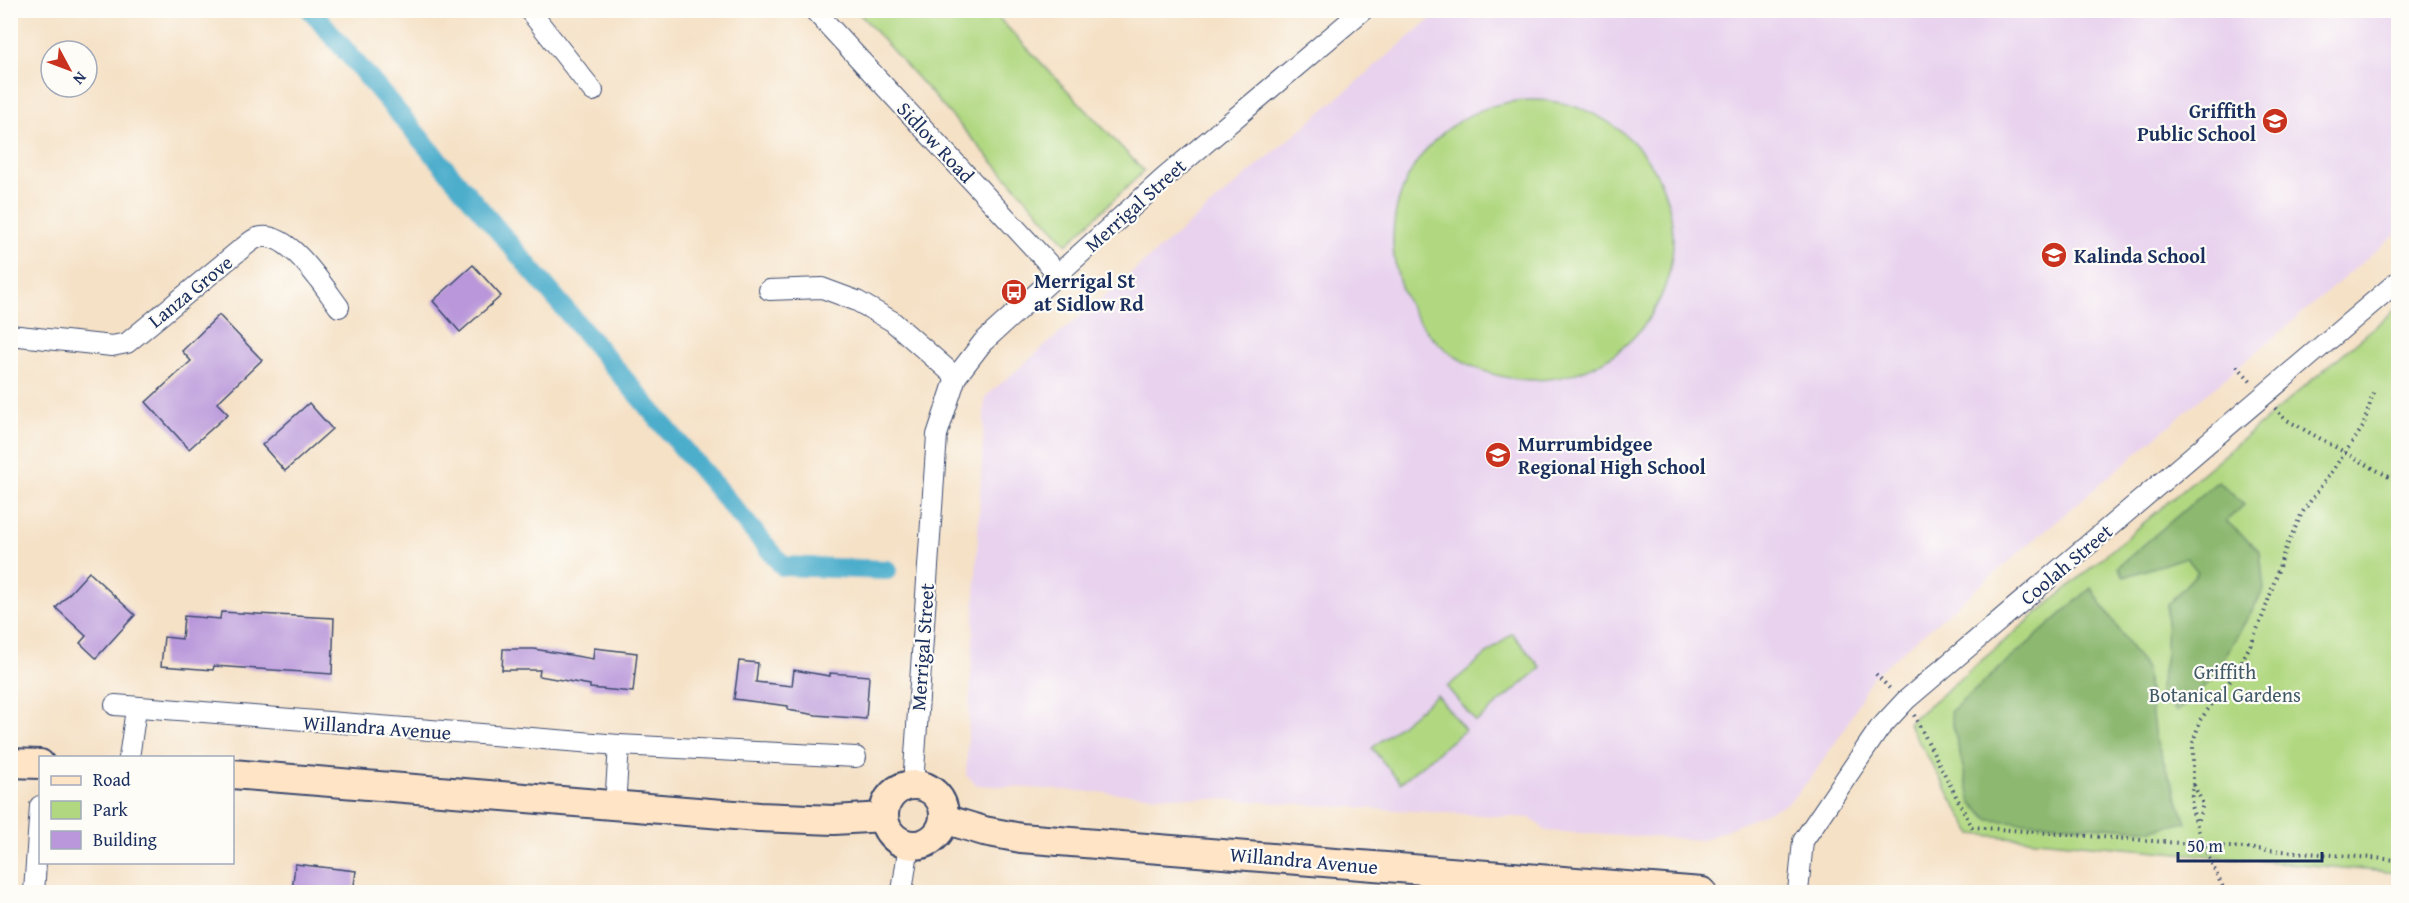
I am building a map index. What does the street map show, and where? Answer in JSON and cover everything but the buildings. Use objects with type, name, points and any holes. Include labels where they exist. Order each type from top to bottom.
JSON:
[{"type":"street","points":[[529,10],[593,91]]},
{"type":"street","name":"Merrigal Street","points":[[915,784],[914,770],[937,435],[956,376],[983,342],[1163,179],[1363,10]]},
{"type":"street","name":"Sidlow Road","points":[[814,11],[1058,274]]},
{"type":"street","name":"Lanza Grove","points":[[10,335],[112,346],[127,343],[256,238],[271,237],[293,249],[339,307]]},
{"type":"street","name":"Coolah Street","points":[[1798,892],[1803,841],[1879,729],[1906,700],[2398,281]]},
{"type":"street","points":[[769,290],[822,288],[857,301],[892,321],[956,376]]},
{"type":"street","name":"Willandra Avenue","points":[[115,705],[136,709],[619,745],[856,757]]},
{"type":"street","points":[[129,756],[136,709]]},
{"type":"street","points":[[615,806],[619,745]]},
{"type":"street","points":[[10,763],[39,765]]},
{"type":"street","points":[[234,774],[796,819],[885,817]]},
{"type":"street","points":[[915,784],[926,786],[938,795],[943,804],[944,819],[940,830],[932,839],[921,844],[909,844],[892,835],[888,830],[885,817],[887,802],[893,794],[901,788],[915,784]]},
{"type":"street","name":"Willandra Avenue","points":[[944,819],[984,831],[1021,838],[1642,891],[1702,892]]},
{"type":"street","points":[[34,892],[39,820]]},
{"type":"street","points":[[902,892],[909,844]]},
{"type":"path","points":[[2237,366],[2251,381]]},
{"type":"path","points":[[2225,892],[2203,845],[2191,806],[2193,743],[2200,720],[2232,678],[2250,646],[2264,613],[2284,552],[2302,513],[2362,427],[2374,390]]},
{"type":"path","points":[[2274,408],[2285,419],[2398,482]]},
{"type":"path","points":[[1876,674],[1890,690],[1906,700],[1972,827],[2398,860]]},
{"type":"path","points":[[2193,784],[2204,804],[2198,824]]},
{"type":"shaded area","name":"Murrumbidgee Regional High School","points":[[1440,11],[2398,11],[2398,232],[1872,677],[1844,730],[1811,778],[1788,803],[1703,840],[1546,831],[1531,818],[977,785],[966,775],[985,397]]},
{"type":"green space","points":[[857,11],[992,11],[1144,171],[1067,244]]},
{"type":"green space","points":[[1533,100],[1560,103],[1587,111],[1611,124],[1632,141],[1657,174],[1662,186],[1670,213],[1673,240],[1670,267],[1662,294],[1649,318],[1632,339],[1599,364],[1587,369],[1560,377],[1533,380],[1506,377],[1479,369],[1455,356],[1434,339],[1409,306],[1404,294],[1396,267],[1393,240],[1396,213],[1404,186],[1417,162],[1434,141],[1467,116],[1479,111],[1506,103]]},
{"type":"green space","name":"Griffith Botanical Gardens","points":[[2398,307],[2398,873],[1972,834],[1908,723]]},
{"type":"green space","points":[[2218,481],[2244,505],[2226,521],[2260,551],[2264,590],[2211,680],[2177,712],[2159,693],[2166,654],[2167,605],[2198,572],[2186,557],[2124,577],[2118,567]]},
{"type":"green space","points":[[2091,588],[2146,670],[2155,738],[2186,822],[2152,830],[1989,820],[1971,802],[1950,712]]},
{"type":"green space","points":[[1512,633],[1541,668],[1476,722],[1447,687]]},
{"type":"green space","points":[[1437,695],[1465,730],[1400,783],[1372,748]]},
{"type":"waterway","points":[[311,10],[783,566],[887,570]]},
{"type":"place","name":"Griffith Public School","points":[[2275,121]]},
{"type":"place","name":"Kalinda School","points":[[2054,255]]},
{"type":"place","name":"Merrigal St at Sidlow Rd","points":[[1014,292]]},
{"type":"place","name":"Murrumbidgee Regional High School","points":[[1498,455]]}]
